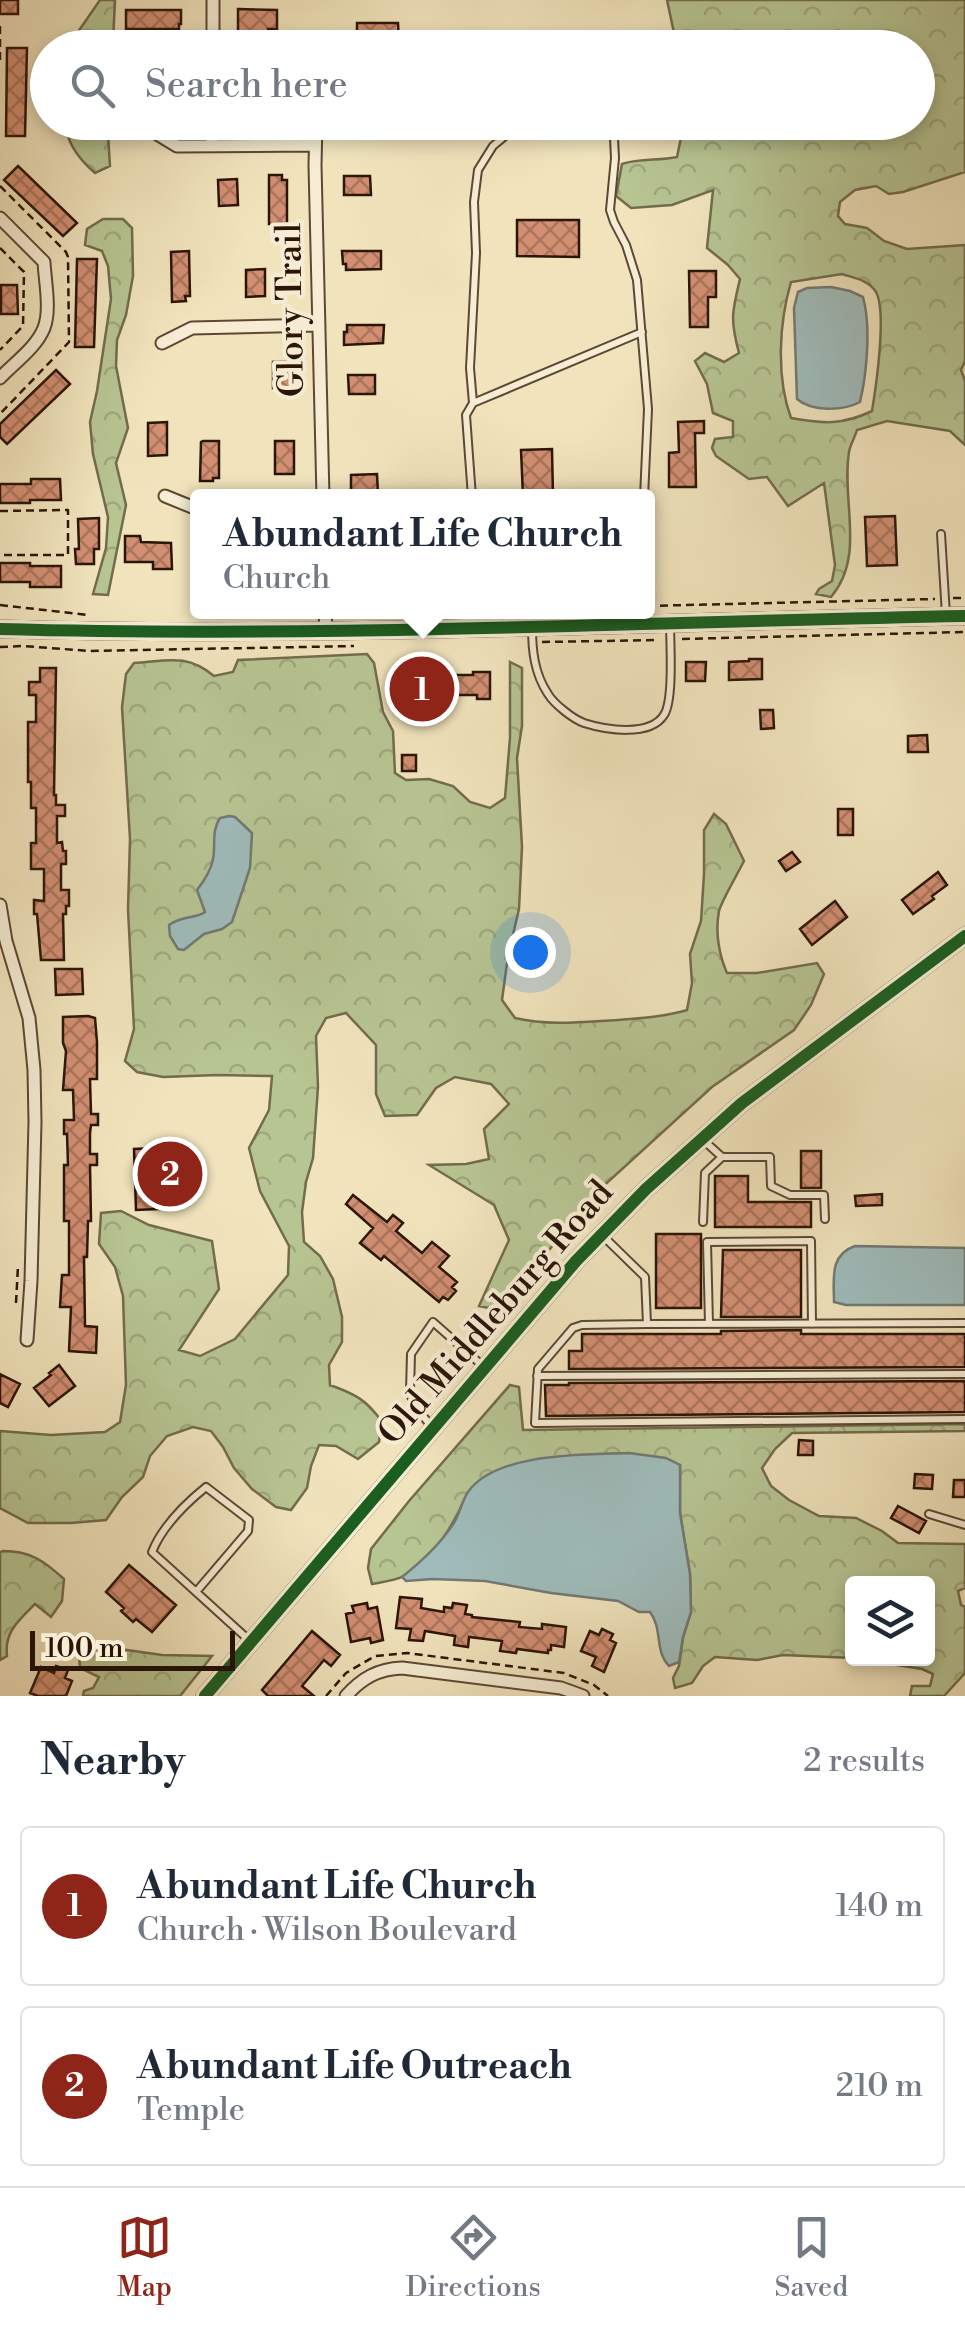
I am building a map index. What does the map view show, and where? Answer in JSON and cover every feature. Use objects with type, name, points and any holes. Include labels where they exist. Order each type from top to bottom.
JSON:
[{"type":"main road","points":[[655,616],[670,622],[965,616]]},
{"type":"main road","points":[[0,629],[129,633],[326,630],[494,619],[532,625],[590,619]]},
{"type":"main road","name":"Old Middleburg Road","points":[[205,1696],[602,1235],[742,1103],[965,937]]},
{"type":"street","points":[[213,0],[213,30]]},
{"type":"street","points":[[167,140],[177,146],[315,145]]},
{"type":"street","points":[[212,140],[212,146]]},
{"type":"street","name":"Glory Trail","points":[[315,140],[323,489]]},
{"type":"street","points":[[0,218],[44,262],[46,315],[36,342],[0,378]]},
{"type":"street","points":[[162,343],[192,328],[319,325]]},
{"type":"street","points":[[165,496],[190,506]]},
{"type":"street","points":[[326,619],[326,630]]},
{"type":"street","points":[[0,905],[32,1038],[36,1122],[27,1340]]},
{"type":"street","points":[[346,1696],[367,1676],[402,1668],[561,1688],[583,1696]]},
{"type":"lane","points":[[474,403],[470,368],[476,254],[474,202],[478,170],[500,140]]},
{"type":"lane","points":[[614,140],[610,210],[637,280],[642,332],[648,409],[644,489]]},
{"type":"lane","points":[[471,489],[466,416],[474,403],[642,332]]},
{"type":"lane","points":[[941,534],[946,616]]},
{"type":"lane","points":[[532,625],[536,669],[549,697],[581,722],[629,731],[656,725],[667,712],[670,622]]},
{"type":"lane","points":[[701,1138],[722,1156],[770,1157],[772,1186],[790,1195],[824,1195],[825,1219]]},
{"type":"lane","points":[[703,1222],[705,1173],[722,1156]]},
{"type":"lane","points":[[602,1235],[645,1277],[647,1324]]},
{"type":"lane","points":[[710,1324],[708,1242],[811,1241],[812,1324]]},
{"type":"lane","points":[[434,1428],[413,1404],[410,1391],[411,1354],[433,1322],[485,1368]]},
{"type":"lane","points":[[965,1323],[576,1326],[538,1369],[535,1423],[965,1420]]},
{"type":"lane","points":[[538,1376],[965,1374]]},
{"type":"lane","points":[[196,1592],[248,1531],[249,1520],[206,1487],[189,1500],[156,1540],[152,1552],[196,1592],[251,1642]]},
{"type":"lane","points":[[929,1514],[965,1525]]},
{"type":"path","points":[[0,26],[0,60]]},
{"type":"path","points":[[0,248],[24,272],[24,318],[23,326],[0,350]]},
{"type":"path","points":[[0,511],[68,510],[68,555],[0,555]]},
{"type":"path","points":[[655,613],[965,598]]},
{"type":"path","points":[[0,605],[87,615]]},
{"type":"path","points":[[18,1266],[15,1302],[29,1310]]},
{"type":"green space","points":[[100,0],[115,0],[114,30],[79,30]]},
{"type":"green space","points":[[667,0],[965,0],[965,172],[903,192],[889,194],[876,186],[855,190],[840,202],[838,216],[845,224],[867,228],[884,241],[907,249],[965,245],[965,361],[961,370],[965,381],[965,445],[950,431],[887,421],[857,430],[847,471],[850,546],[841,581],[831,597],[816,594],[832,581],[835,565],[824,483],[788,506],[767,477],[749,479],[716,456],[712,448],[715,439],[733,437],[733,421],[713,413],[707,384],[695,361],[705,353],[724,362],[739,353],[733,316],[740,279],[707,248],[713,190],[672,205],[631,208],[616,196],[622,164],[677,157],[680,140],[935,140],[935,30],[673,30]],"holes":[[[842,274],[861,280],[876,292],[881,316],[872,411],[833,422],[791,418],[783,385],[781,350],[791,282]]]},
{"type":"green space","points":[[70,140],[108,140],[110,166],[95,173]]},
{"type":"green space","points":[[103,219],[123,219],[132,228],[133,276],[117,340],[116,366],[128,428],[116,463],[126,505],[108,595],[93,594],[106,548],[108,517],[93,454],[90,422],[111,299],[108,266],[102,251],[85,245],[87,229]]},
{"type":"green space","points":[[367,654],[374,663],[383,712],[393,731],[395,773],[406,780],[429,779],[453,786],[470,802],[490,808],[505,798],[510,662],[522,668],[522,726],[517,758],[522,847],[519,909],[502,1000],[515,1018],[579,1022],[652,1017],[687,1010],[692,983],[690,954],[701,921],[704,830],[714,814],[726,824],[744,861],[719,911],[719,943],[727,973],[757,973],[817,963],[824,974],[811,1005],[794,1030],[712,1087],[599,1190],[499,1310],[479,1306],[509,1240],[494,1205],[429,1165],[489,1159],[484,1129],[509,1104],[491,1084],[455,1077],[436,1088],[417,1115],[385,1116],[376,1094],[376,1045],[346,1013],[326,1018],[316,1036],[318,1087],[313,1158],[302,1212],[304,1242],[320,1256],[333,1279],[342,1317],[342,1342],[329,1365],[330,1385],[347,1391],[371,1408],[382,1422],[379,1442],[358,1459],[336,1446],[319,1445],[307,1488],[291,1510],[276,1507],[252,1489],[211,1431],[193,1427],[167,1436],[150,1456],[143,1477],[106,1520],[28,1523],[0,1508],[0,1431],[51,1435],[105,1432],[120,1422],[126,1385],[123,1296],[115,1267],[99,1244],[101,1213],[121,1211],[149,1225],[212,1241],[219,1289],[179,1350],[200,1356],[235,1339],[288,1275],[289,1246],[260,1191],[249,1148],[269,1110],[272,1076],[163,1077],[137,1072],[125,1061],[134,1029],[128,909],[130,839],[122,707],[126,674],[134,663],[156,661],[185,661],[214,676],[233,672],[238,660]]},
{"type":"green space","points":[[510,1385],[519,1387],[523,1430],[965,1424],[965,1431],[792,1433],[762,1468],[771,1486],[819,1516],[856,1518],[898,1543],[965,1544],[965,1588],[958,1591],[965,1607],[965,1673],[944,1696],[910,1696],[912,1686],[930,1686],[933,1674],[903,1666],[935,1666],[935,1576],[845,1576],[845,1658],[715,1657],[703,1666],[692,1683],[675,1688],[673,1678],[691,1612],[690,1574],[680,1513],[680,1465],[629,1453],[539,1459],[468,1492],[450,1528],[425,1559],[404,1576],[372,1584],[368,1568],[371,1549]]},
{"type":"green space","points":[[0,1552],[36,1558],[64,1579],[62,1601],[51,1617],[35,1604],[14,1627],[7,1656],[0,1660]]},
{"type":"green space","points":[[89,1648],[162,1655],[212,1656],[180,1696],[83,1696],[99,1677],[80,1668],[79,1654]]},
{"type":"water","points":[[831,287],[863,297],[867,349],[860,402],[828,409],[797,399],[794,308],[798,292]]},
{"type":"water","points":[[229,816],[252,833],[250,868],[232,922],[204,934],[184,950],[178,949],[169,925],[205,912],[197,890],[212,863],[217,823]]},
{"type":"water","points":[[855,1246],[965,1248],[965,1305],[834,1302],[837,1262]]},
{"type":"water","points":[[629,1453],[666,1458],[680,1465],[680,1513],[690,1574],[691,1612],[679,1662],[669,1666],[664,1660],[650,1612],[639,1612],[618,1601],[485,1581],[406,1581],[402,1577],[444,1537],[468,1492],[499,1469],[542,1458]]},
{"type":"building","points":[[0,0],[18,0],[18,14],[0,14]]},
{"type":"building","points":[[238,9],[277,10],[277,29],[238,30]]},
{"type":"building","points":[[126,10],[181,10],[181,24],[179,29],[126,29]]},
{"type":"building","points":[[357,23],[398,23],[398,30],[357,30]]},
{"type":"building","points":[[7,48],[27,48],[25,136],[6,136]]},
{"type":"building","points":[[18,166],[77,223],[63,236],[4,180]]},
{"type":"building","points":[[269,175],[282,175],[282,180],[287,180],[287,224],[269,224]]},
{"type":"building","points":[[344,176],[370,176],[371,195],[344,195]]},
{"type":"building","points":[[237,179],[238,205],[219,206],[218,180]]},
{"type":"building","points":[[517,220],[579,220],[579,257],[517,256]]},
{"type":"building","points":[[189,251],[190,296],[185,296],[186,301],[172,302],[171,252]]},
{"type":"building","points":[[342,251],[381,251],[381,269],[346,270]]},
{"type":"building","points":[[77,259],[97,259],[94,347],[75,347]]},
{"type":"building","points":[[265,269],[265,296],[246,297],[246,270]]},
{"type":"building","points":[[689,271],[716,271],[716,297],[708,297],[708,327],[690,327]]},
{"type":"building","points":[[1,285],[17,285],[18,314],[1,314]]},
{"type":"building","points":[[347,325],[384,325],[383,343],[344,345]]},
{"type":"building","points":[[292,361],[293,388],[273,388],[273,362]]},
{"type":"building","points":[[56,370],[70,384],[7,444],[0,437],[0,424]]},
{"type":"building","points":[[348,375],[375,375],[375,394],[349,394]]},
{"type":"building","points":[[704,421],[704,433],[695,433],[696,487],[669,487],[669,453],[679,452],[678,422]]},
{"type":"building","points":[[167,422],[167,455],[148,456],[148,423]]},
{"type":"building","points":[[203,441],[219,441],[219,478],[213,481],[200,481]]},
{"type":"building","points":[[275,441],[294,441],[294,474],[275,474]]},
{"type":"building","points":[[552,449],[553,489],[523,489],[521,450]]},
{"type":"building","points":[[377,474],[378,489],[351,489],[351,475]]},
{"type":"building","points":[[31,479],[60,479],[61,500],[0,503],[0,484],[31,484]]},
{"type":"building","points":[[895,516],[897,565],[867,566],[865,517]]},
{"type":"building","points":[[99,518],[99,549],[94,549],[94,564],[76,564],[78,519]]},
{"type":"building","points":[[125,536],[140,536],[141,542],[171,543],[172,569],[153,569],[153,562],[125,562]]},
{"type":"building","points":[[0,563],[61,566],[61,587],[0,582]]},
{"type":"building","points":[[762,659],[762,679],[729,680],[729,662]]},
{"type":"building","points":[[686,662],[706,662],[705,681],[686,681]]},
{"type":"building","points":[[40,668],[56,668],[54,795],[56,805],[65,805],[65,816],[57,816],[57,843],[62,842],[66,851],[66,864],[61,864],[61,890],[69,890],[69,906],[63,914],[64,960],[41,960],[34,914],[34,900],[44,901],[44,869],[31,869],[36,808],[31,808],[28,782],[28,722],[36,722],[36,695],[29,695],[29,682],[40,682]]},
{"type":"building","points":[[443,671],[443,675],[490,672],[490,699],[457,695],[457,686],[426,688],[428,710],[413,710],[412,689],[398,690],[398,677],[412,676],[412,672]]},
{"type":"building","points":[[760,710],[773,710],[774,728],[761,729]]},
{"type":"building","points":[[927,735],[928,752],[908,752],[908,736]]},
{"type":"building","points":[[402,755],[416,755],[416,771],[402,771]]},
{"type":"building","points":[[838,809],[853,809],[853,835],[838,835]]},
{"type":"building","points":[[792,852],[800,862],[786,871],[779,861]]},
{"type":"building","points":[[938,872],[947,885],[913,914],[902,900]]},
{"type":"building","points":[[835,901],[847,917],[812,945],[800,929]]},
{"type":"building","points":[[55,969],[82,969],[83,994],[56,995]]},
{"type":"building","points":[[63,1017],[95,1018],[97,1079],[90,1079],[91,1114],[98,1114],[98,1125],[91,1125],[90,1133],[90,1154],[97,1154],[97,1165],[90,1165],[91,1221],[84,1257],[85,1326],[97,1327],[96,1353],[69,1351],[71,1307],[60,1307],[62,1275],[69,1275],[69,1221],[64,1221],[64,1165],[68,1165],[64,1120],[74,1120],[73,1090],[63,1090]]},
{"type":"building","points":[[178,1147],[181,1208],[136,1210],[134,1149]]},
{"type":"building","points":[[801,1151],[821,1151],[821,1188],[801,1188]]},
{"type":"building","points":[[715,1176],[748,1176],[748,1202],[811,1202],[811,1227],[715,1227]]},
{"type":"building","points":[[882,1194],[882,1205],[856,1206],[855,1196]]},
{"type":"building","points":[[353,1195],[387,1222],[393,1215],[403,1223],[396,1231],[422,1253],[432,1242],[449,1256],[439,1267],[457,1282],[452,1287],[456,1291],[448,1300],[443,1297],[439,1302],[384,1256],[381,1260],[360,1243],[373,1228],[346,1204]]},
{"type":"building","points":[[656,1234],[701,1234],[701,1308],[656,1308]]},
{"type":"building","points":[[723,1250],[801,1250],[801,1317],[721,1317]]},
{"type":"building","points":[[801,1330],[801,1334],[965,1334],[965,1367],[569,1369],[569,1351],[582,1351],[582,1334]]},
{"type":"building","points":[[59,1365],[75,1386],[49,1406],[34,1388]]},
{"type":"building","points":[[0,1374],[20,1384],[8,1407],[0,1403]]},
{"type":"building","points":[[965,1381],[965,1412],[546,1416],[545,1385]]},
{"type":"building","points":[[799,1440],[813,1441],[813,1455],[798,1455]]},
{"type":"building","points":[[915,1474],[933,1475],[932,1489],[914,1488]]},
{"type":"building","points":[[954,1480],[965,1480],[965,1497],[953,1497]]},
{"type":"building","points":[[898,1506],[926,1521],[919,1533],[891,1518]]},
{"type":"building","points":[[129,1565],[176,1605],[152,1632],[136,1619],[133,1622],[106,1592]]},
{"type":"building","points":[[400,1597],[422,1599],[421,1608],[444,1612],[444,1607],[452,1608],[453,1603],[467,1605],[465,1614],[472,1617],[520,1622],[519,1627],[566,1627],[564,1647],[551,1645],[548,1653],[517,1649],[516,1653],[500,1651],[502,1641],[469,1637],[468,1647],[454,1645],[455,1636],[425,1631],[423,1641],[409,1640],[411,1629],[396,1628]]},
{"type":"building","points":[[367,1603],[368,1609],[377,1607],[383,1640],[351,1642],[346,1614],[354,1612],[352,1606]]},
{"type":"building","points":[[602,1629],[613,1634],[610,1640],[616,1643],[604,1672],[592,1666],[596,1657],[581,1651],[590,1631],[599,1635]]},
{"type":"building","points":[[312,1631],[340,1655],[331,1666],[324,1660],[302,1686],[314,1696],[268,1696],[262,1690]]},
{"type":"building","points":[[56,1666],[68,1670],[65,1678],[72,1681],[66,1696],[30,1693],[41,1667],[54,1673]]},
{"type":"cycle path","points":[[0,629],[241,632],[965,616]]},
{"type":"cycle path","points":[[205,1696],[576,1261],[646,1189],[742,1103],[965,936]]},
{"type":"place","name":"Abundant Life Church","points":[[422,689]]},
{"type":"place","name":"Abundant Life Outreach","points":[[170,1174]]}]
